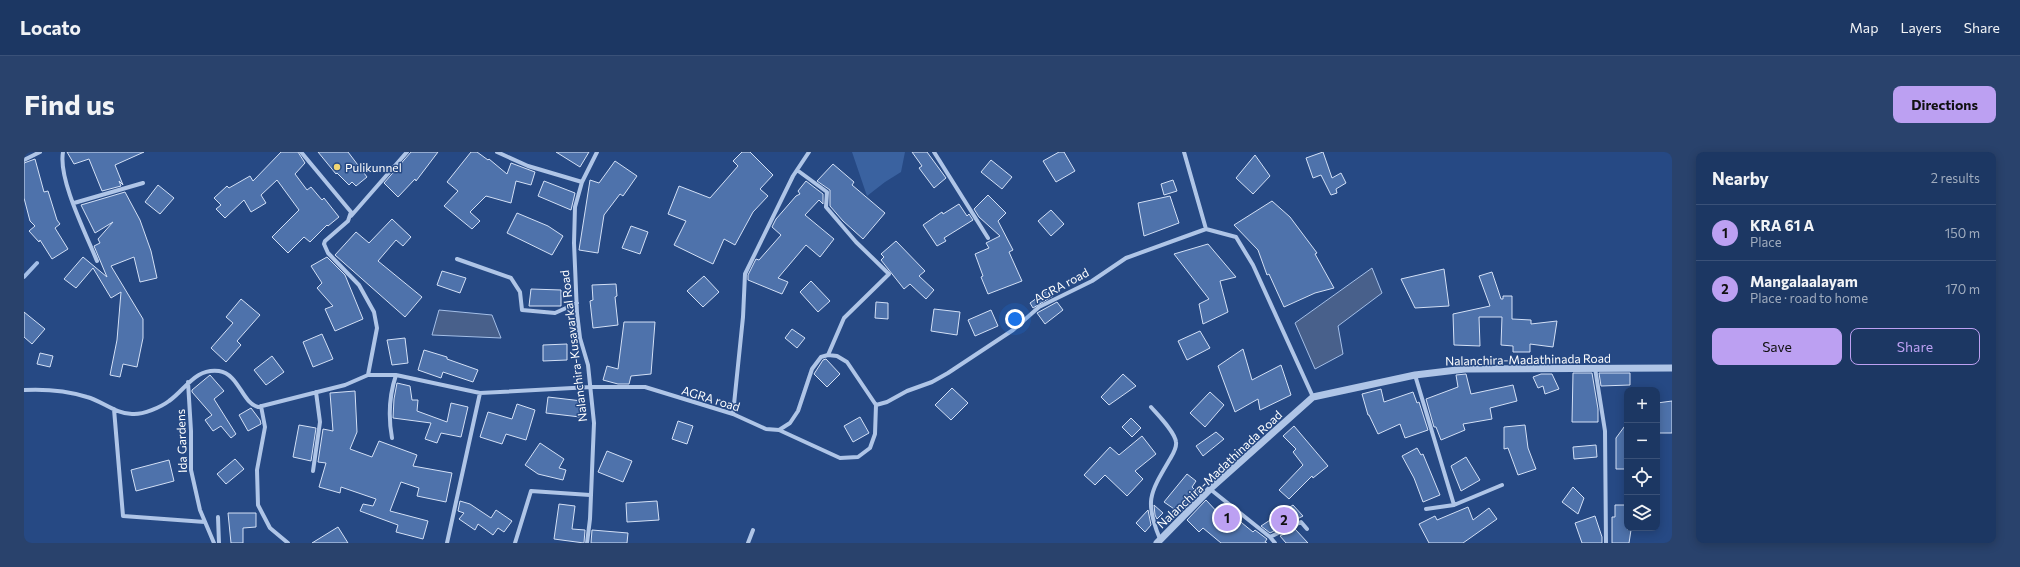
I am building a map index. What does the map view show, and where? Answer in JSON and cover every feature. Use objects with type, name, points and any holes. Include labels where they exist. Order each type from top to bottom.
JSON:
[{"type":"street","points":[[24,160],[40,152]]},
{"type":"street","points":[[63,152],[62,159],[66,184],[97,261]]},
{"type":"street","points":[[301,152],[346,204],[351,212],[351,216]]},
{"type":"street","points":[[24,390],[88,397],[114,409],[132,414],[146,412],[169,402],[188,382],[202,373],[216,371],[226,373],[255,406],[261,406],[345,385],[368,375],[377,328],[374,312],[359,285],[328,253],[324,244],[325,241],[344,224],[407,152]]},
{"type":"street","points":[[497,152],[528,166],[582,182]]},
{"type":"street","name":"Nalanchira-Kusavarkal Road","points":[[587,543],[594,423],[588,365],[580,338],[574,268],[575,207],[582,182],[597,152]]},
{"type":"street","points":[[733,414],[743,317],[745,274],[797,170],[809,152]]},
{"type":"street","points":[[934,152],[988,238]]},
{"type":"street","points":[[1184,152],[1206,229],[1236,237],[1253,265],[1313,397]]},
{"type":"street","points":[[797,170],[827,192],[826,207],[856,242],[889,274],[844,318],[828,355]]},
{"type":"street","points":[[74,203],[143,183]]},
{"type":"street","name":"AGRA road","points":[[368,375],[396,375],[480,393],[591,387],[645,387],[733,414],[766,429],[779,430],[840,458],[858,457],[870,448],[875,434],[876,405],[887,402],[948,373],[1013,330],[1039,307],[1092,281],[1126,258],[1206,229]]},
{"type":"street","points":[[457,259],[511,278],[520,292],[522,310],[555,313],[577,303]]},
{"type":"street","points":[[779,430],[790,423],[798,411],[812,369],[821,357],[828,355],[837,356],[847,362],[876,405]]},
{"type":"street","points":[[1595,367],[1605,431],[1606,543]]},
{"type":"street","name":"Nalanchira-Madathinada Road","points":[[1158,541],[1210,489],[1313,397],[1415,375],[1465,369],[1595,367],[1672,368]]},
{"type":"street","points":[[392,438],[388,420],[391,391],[396,375]]},
{"type":"street","points":[[1415,375],[1454,505]]},
{"type":"street","name":"Ida Gardens","points":[[188,382],[191,431],[191,470],[200,510],[214,543]]},
{"type":"street","points":[[313,471],[320,422],[316,392]]},
{"type":"street","points":[[447,543],[480,393]]},
{"type":"street","points":[[261,406],[265,427],[257,470],[258,505],[270,528],[288,543]]},
{"type":"street","points":[[1151,407],[1171,432],[1176,442],[1175,449],[1155,486],[1151,500],[1150,510],[1158,541]]},
{"type":"street","points":[[114,409],[123,516],[205,522]]},
{"type":"street","points":[[1426,509],[1454,505],[1502,485]]},
{"type":"street","points":[[1210,489],[1270,537],[1275,543]]},
{"type":"street","points":[[515,543],[530,491],[590,495]]},
{"type":"street","points":[[218,517],[219,543]]},
{"type":"street","points":[[1270,537],[1301,522],[1307,529]]},
{"type":"street","points":[[748,543],[752,530]]},
{"type":"shaded area","points":[[852,152],[905,152],[901,172],[867,196]]},
{"type":"shaded area","points":[[1372,268],[1382,293],[1338,326],[1343,354],[1315,369],[1295,323]]},
{"type":"shaded area","points":[[439,310],[492,315],[501,338],[432,335]]},
{"type":"building","points":[[67,152],[144,152],[115,165],[123,185],[119,181],[121,186],[102,191],[89,159],[74,164]]},
{"type":"building","points":[[281,152],[298,152],[305,163],[295,174],[307,190],[311,187],[322,200],[324,198],[339,217],[328,226],[327,225],[310,242],[304,237],[288,253],[272,237],[299,210],[277,180],[261,195],[266,203],[251,212],[244,200],[225,218],[216,209],[221,205],[214,198],[227,186],[229,188],[250,176],[253,181]]},
{"type":"building","points":[[318,152],[348,152],[367,177],[356,186],[352,182],[349,185],[337,173],[336,174]]},
{"type":"building","points":[[411,152],[438,152],[416,181],[415,179],[398,197],[384,183]]},
{"type":"building","points":[[471,152],[477,152],[488,160],[489,159],[507,174],[511,163],[535,172],[531,185],[516,181],[511,203],[486,196],[470,212],[480,221],[472,229],[444,206],[458,191],[447,182]]},
{"type":"building","points":[[556,152],[589,152],[580,167]]},
{"type":"building","points":[[742,152],[750,152],[773,175],[760,189],[768,196],[753,212],[735,245],[724,239],[713,264],[674,245],[686,221],[668,214],[679,186],[710,198],[738,166],[733,161]]},
{"type":"building","points":[[912,152],[927,152],[946,178],[934,188],[919,168],[922,166]]},
{"type":"building","points":[[1059,152],[1064,152],[1075,171],[1056,182],[1043,161]]},
{"type":"building","points":[[1323,152],[1332,178],[1341,173],[1346,183],[1336,189],[1337,193],[1331,195],[1321,175],[1313,178],[1306,158]]},
{"type":"building","points":[[1255,155],[1270,176],[1253,194],[1236,178]]},
{"type":"building","points":[[35,159],[44,192],[48,191],[57,220],[60,224],[55,228],[68,249],[52,259],[40,240],[39,242],[29,231],[35,226],[30,221],[24,198],[24,163]]},
{"type":"building","points":[[991,160],[1012,177],[1002,189],[981,172]]},
{"type":"building","points":[[615,161],[637,176],[623,196],[620,194],[604,215],[598,253],[579,250],[590,180],[599,183]]},
{"type":"building","points":[[833,164],[854,182],[852,185],[885,213],[863,239],[843,221],[830,206],[830,190],[817,181]]},
{"type":"building","points":[[1173,180],[1177,191],[1164,195],[1161,184]]},
{"type":"building","points":[[544,181],[575,193],[571,210],[538,196]]},
{"type":"building","points":[[806,181],[823,194],[823,204],[819,200],[805,215],[834,239],[820,257],[806,245],[778,278],[788,282],[782,294],[748,280],[748,275],[756,259],[759,260],[781,235],[772,227],[776,219],[796,196],[800,194],[798,191]]},
{"type":"building","points":[[158,185],[174,198],[160,214],[145,202]]},
{"type":"building","points":[[125,192],[140,220],[151,251],[157,278],[140,282],[134,257],[111,266],[143,319],[143,338],[137,367],[123,364],[120,377],[110,375],[117,340],[121,292],[111,298],[93,268],[76,288],[64,279],[83,257],[107,277],[94,246],[100,243],[98,239],[113,222],[95,233],[81,205]]},
{"type":"building","points":[[988,195],[1006,213],[998,221],[1013,250],[1009,252],[1022,281],[988,294],[981,277],[983,276],[975,254],[989,248],[986,243],[1000,236],[979,217],[974,209]]},
{"type":"building","points":[[1170,196],[1179,223],[1144,236],[1138,203]]},
{"type":"building","points":[[1272,201],[1290,217],[1317,253],[1315,254],[1334,288],[1315,293],[1284,307],[1269,274],[1267,275],[1258,250],[1234,225]]},
{"type":"building","points":[[959,204],[967,216],[969,214],[973,220],[944,238],[946,241],[937,246],[923,225],[942,212],[943,214]]},
{"type":"building","points":[[1051,210],[1064,224],[1051,236],[1038,221]]},
{"type":"building","points":[[517,213],[548,226],[563,236],[552,255],[507,233]]},
{"type":"building","points":[[392,219],[411,237],[403,246],[396,240],[378,261],[422,297],[405,317],[335,255],[356,232],[369,243]]},
{"type":"building","points":[[631,226],[648,232],[640,254],[622,248]]},
{"type":"building","points":[[896,241],[925,271],[919,276],[934,290],[926,299],[910,284],[904,289],[881,260],[884,257],[881,254]]},
{"type":"building","points":[[1208,244],[1236,277],[1220,281],[1228,312],[1203,324],[1199,304],[1209,299],[1174,254]]},
{"type":"building","points":[[327,257],[345,275],[363,319],[335,331],[325,309],[333,306],[317,288],[322,283],[311,266]]},
{"type":"building","points":[[1444,269],[1449,306],[1415,308],[1401,279]]},
{"type":"building","points":[[442,271],[466,278],[460,293],[437,285]]},
{"type":"building","points":[[1492,272],[1501,299],[1503,299],[1503,296],[1512,296],[1512,319],[1531,320],[1531,324],[1557,321],[1553,347],[1530,344],[1530,352],[1513,352],[1513,346],[1501,345],[1502,317],[1479,317],[1480,346],[1454,345],[1453,314],[1490,306],[1479,276]]},
{"type":"building","points":[[704,276],[719,292],[703,307],[687,291]]},
{"type":"building","points":[[811,281],[830,301],[818,312],[800,292]]},
{"type":"building","points":[[616,284],[617,296],[615,297],[618,325],[593,328],[590,301],[593,300],[592,285]]},
{"type":"building","points":[[531,289],[561,290],[561,306],[529,306]]},
{"type":"building","points":[[1048,290],[1053,296],[1033,308],[1030,303]]},
{"type":"building","points":[[241,299],[260,315],[237,341],[241,345],[226,362],[211,348],[233,323],[226,317]]},
{"type":"building","points":[[876,302],[888,303],[888,319],[875,318]]},
{"type":"building","points":[[1057,302],[1063,310],[1045,324],[1037,313]]},
{"type":"building","points":[[934,309],[960,312],[957,335],[931,331]]},
{"type":"building","points":[[991,310],[998,326],[975,336],[968,320]]},
{"type":"building","points":[[24,312],[45,329],[32,344],[24,337]]},
{"type":"building","points":[[624,322],[655,322],[651,374],[631,376],[629,384],[618,384],[603,380],[607,366],[618,369]]},
{"type":"building","points":[[792,329],[805,338],[797,348],[785,338]]},
{"type":"building","points":[[1200,331],[1210,348],[1187,360],[1178,341]]},
{"type":"building","points":[[322,334],[333,359],[313,367],[303,342]]},
{"type":"building","points":[[405,338],[408,363],[392,365],[387,340]]},
{"type":"building","points":[[567,344],[567,360],[543,361],[543,345]]},
{"type":"building","points":[[1243,349],[1252,380],[1281,365],[1291,395],[1260,410],[1258,399],[1235,412],[1218,366]]},
{"type":"building","points":[[424,350],[447,357],[447,359],[478,370],[473,382],[443,372],[441,378],[418,370]]},
{"type":"building","points":[[40,353],[53,356],[50,367],[37,364]]},
{"type":"building","points":[[272,356],[284,372],[266,385],[254,370]]},
{"type":"building","points":[[826,359],[840,374],[827,387],[814,374],[823,360]]},
{"type":"building","points":[[1573,373],[1592,373],[1598,409],[1598,422],[1572,422]]},
{"type":"building","points":[[1599,373],[1630,373],[1630,385],[1601,386]]},
{"type":"building","points":[[1123,374],[1136,386],[1109,405],[1101,397]]},
{"type":"building","points":[[1466,374],[1471,394],[1513,385],[1517,401],[1490,408],[1492,419],[1463,424],[1465,430],[1441,440],[1436,427],[1434,427],[1426,399],[1458,387],[1456,375]]},
{"type":"building","points":[[1541,374],[1552,374],[1559,389],[1545,394],[1543,386],[1538,388],[1533,377]]},
{"type":"building","points":[[210,375],[224,391],[214,399],[236,434],[231,438],[221,426],[213,431],[205,420],[212,415],[192,392],[192,390]]},
{"type":"building","points":[[397,383],[410,386],[412,400],[418,400],[417,411],[447,422],[451,403],[468,407],[461,437],[441,433],[437,443],[425,439],[431,423],[393,418]]},
{"type":"building","points":[[952,388],[968,403],[951,420],[935,405]]},
{"type":"building","points":[[1381,389],[1384,402],[1413,392],[1417,403],[1419,402],[1428,430],[1405,438],[1400,424],[1378,434],[1368,415],[1362,394]]},
{"type":"building","points":[[355,391],[357,432],[350,449],[372,457],[379,441],[417,455],[413,466],[452,473],[446,502],[417,496],[419,488],[401,482],[390,511],[428,521],[423,539],[396,532],[398,525],[360,511],[363,504],[373,506],[376,499],[341,487],[340,493],[319,487],[326,463],[318,462],[323,429],[333,431],[330,393]]},
{"type":"building","points":[[1210,392],[1224,405],[1205,427],[1190,413]]},
{"type":"building","points":[[548,397],[582,401],[580,417],[546,413]]},
{"type":"building","points":[[1672,401],[1672,433],[1660,433],[1660,403]]},
{"type":"building","points":[[517,404],[535,410],[526,440],[506,434],[502,444],[480,437],[488,412],[512,419]]},
{"type":"building","points":[[251,408],[260,420],[261,424],[248,431],[239,415]]},
{"type":"building","points":[[860,417],[869,433],[853,442],[844,426]]},
{"type":"building","points":[[1131,418],[1141,428],[1132,437],[1122,427]]},
{"type":"building","points":[[678,421],[693,426],[687,444],[672,439]]},
{"type":"building","points":[[299,425],[316,428],[311,461],[293,457]]},
{"type":"building","points":[[1525,425],[1528,448],[1536,469],[1518,475],[1508,448],[1504,449],[1504,427]]},
{"type":"building","points":[[1294,426],[1328,466],[1313,478],[1312,476],[1289,499],[1279,490],[1303,465],[1293,452],[1296,449],[1283,436]]},
{"type":"building","points":[[1624,427],[1624,469],[1616,469],[1616,438]]},
{"type":"building","points":[[1216,432],[1224,439],[1203,456],[1196,446]]},
{"type":"building","points":[[1142,436],[1156,454],[1135,471],[1143,479],[1127,496],[1105,475],[1095,485],[1084,475],[1110,447],[1119,455]]},
{"type":"building","points":[[540,443],[564,459],[559,468],[566,470],[563,480],[538,474],[525,465]]},
{"type":"building","points":[[1596,445],[1597,457],[1574,459],[1573,447]]},
{"type":"building","points":[[1417,448],[1421,455],[1423,454],[1440,495],[1423,502],[1414,478],[1402,456]]},
{"type":"building","points":[[607,451],[632,461],[623,482],[598,472]]},
{"type":"building","points":[[1466,457],[1480,480],[1461,491],[1451,466]]},
{"type":"building","points":[[235,459],[244,469],[226,484],[217,474]]},
{"type":"building","points":[[169,460],[174,481],[136,491],[131,470]]},
{"type":"building","points":[[1187,474],[1196,481],[1192,487],[1199,494],[1180,513],[1164,502]]},
{"type":"building","points":[[1573,487],[1584,498],[1578,514],[1562,502]]},
{"type":"building","points":[[1206,500],[1220,515],[1225,509],[1253,532],[1255,530],[1267,539],[1265,542],[1267,543],[1221,543],[1203,528],[1199,532],[1187,520]]},
{"type":"building","points":[[460,501],[470,504],[491,518],[496,510],[512,521],[504,532],[498,528],[493,535],[478,524],[475,530],[459,519],[464,513],[458,511]]},
{"type":"building","points":[[657,501],[659,520],[627,522],[626,503]]},
{"type":"building","points":[[559,504],[575,506],[572,529],[585,530],[584,543],[554,539]]},
{"type":"building","points":[[1154,505],[1163,513],[1157,519],[1155,515]]},
{"type":"building","points":[[1293,505],[1303,516],[1270,533],[1261,526]]},
{"type":"building","points":[[1615,505],[1624,505],[1624,531],[1631,531],[1629,543],[1612,543],[1612,517],[1615,517]]},
{"type":"building","points":[[1468,507],[1473,520],[1489,508],[1497,519],[1463,543],[1429,543],[1419,524],[1435,516],[1437,520]]},
{"type":"building","points":[[1148,510],[1151,525],[1145,532],[1136,523]]},
{"type":"building","points":[[228,513],[256,513],[256,527],[243,528],[243,543],[231,543]]},
{"type":"building","points":[[1595,516],[1602,537],[1602,543],[1582,543],[1575,523]]},
{"type":"building","points":[[338,527],[348,543],[312,543]]},
{"type":"building","points":[[1295,529],[1308,543],[1286,543],[1280,536]]},
{"type":"building","points":[[592,530],[628,533],[627,543],[591,543]]},
{"type":"waterway","points":[[24,277],[37,263]]},
{"type":"place","name":"Pulikunnel","points":[[337,167]]},
{"type":"place","name":"KRA 61 A","points":[[1227,518]]},
{"type":"place","name":"Mangalaalayam","points":[[1284,520]]}]
